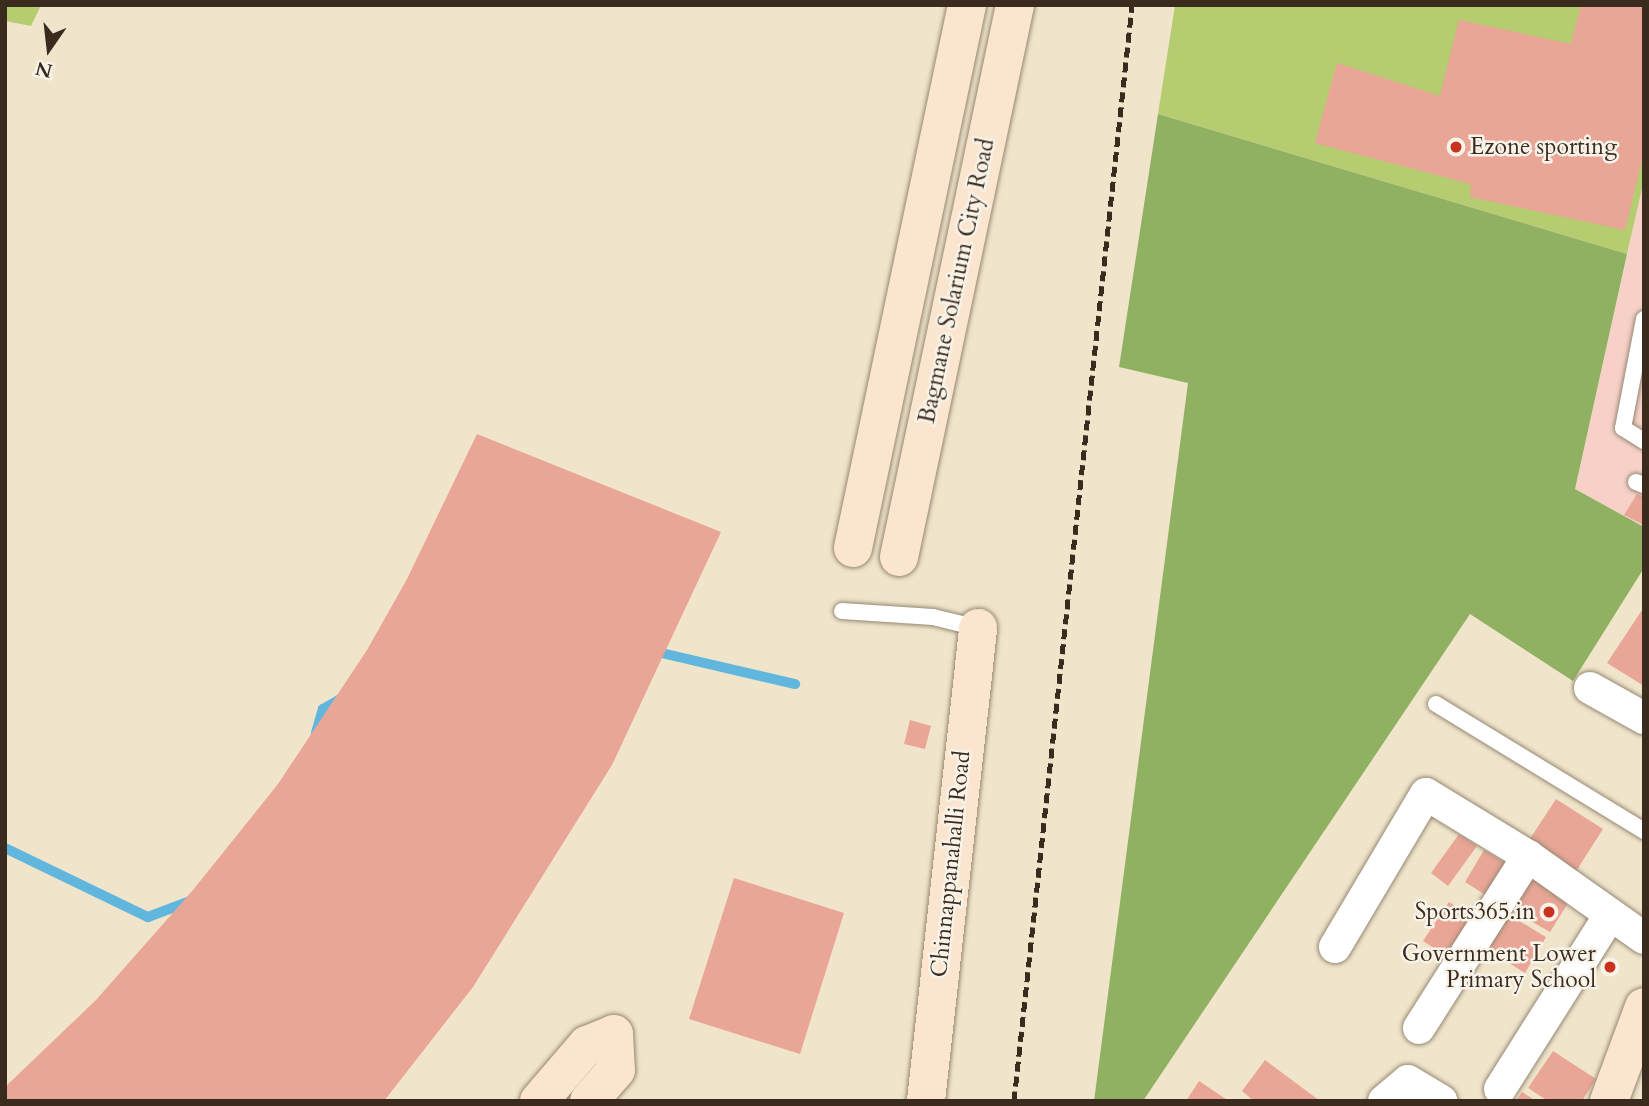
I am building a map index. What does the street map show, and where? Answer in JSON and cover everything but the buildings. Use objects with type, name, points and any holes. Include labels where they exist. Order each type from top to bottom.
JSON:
[{"type":"street","name":"Bagmane Solarium City Road","points":[[853,548],[967,5]]},
{"type":"street","name":"Bagmane Solarium City Road","points":[[899,557],[1015,5]]},
{"type":"street","name":"Chinnappanahalli Road","points":[[926,1101],[978,628]]},
{"type":"street","points":[[1590,688],[1644,718]]},
{"type":"street","points":[[1335,947],[1426,794],[1528,856],[1644,938]]},
{"type":"street","points":[[1419,1028],[1528,856]]},
{"type":"street","points":[[1500,1089],[1610,915]]},
{"type":"street","points":[[1609,1101],[1644,1007]]},
{"type":"street","points":[[539,1101],[587,1045],[614,1034],[616,1070],[589,1101]]},
{"type":"street","points":[[1384,1101],[1408,1081],[1441,1101]]},
{"type":"lane","points":[[1644,319],[1623,428],[1644,441]]},
{"type":"lane","points":[[842,611],[933,617],[978,628]]},
{"type":"lane","points":[[1436,704],[1644,831]]},
{"type":"shaded area","points":[[1644,180],[1644,527],[1575,489]]},
{"type":"green space","points":[[5,5],[41,5],[31,26],[5,21]]},
{"type":"green space","name":"Ezone sporting","points":[[1175,5],[1644,5],[1644,180],[1627,254],[1158,114]]},
{"type":"green space","points":[[1158,114],[1627,254],[1575,489],[1644,527],[1644,568],[1573,681],[1470,614],[1143,1101],[1094,1101],[1188,383],[1119,367]]},
{"type":"waterway","points":[[653,651],[795,684]]},
{"type":"waterway","points":[[316,733],[323,709],[340,699]]},
{"type":"waterway","points":[[5,848],[148,917],[193,900]]},
{"type":"railway","points":[[1014,1101],[1132,5]]},
{"type":"place","name":"Ezone sporting","points":[[1456,147]]},
{"type":"place","name":"Sports365.in","points":[[1549,912]]},
{"type":"place","name":"Government Lower Primary School","points":[[1610,967]]}]
